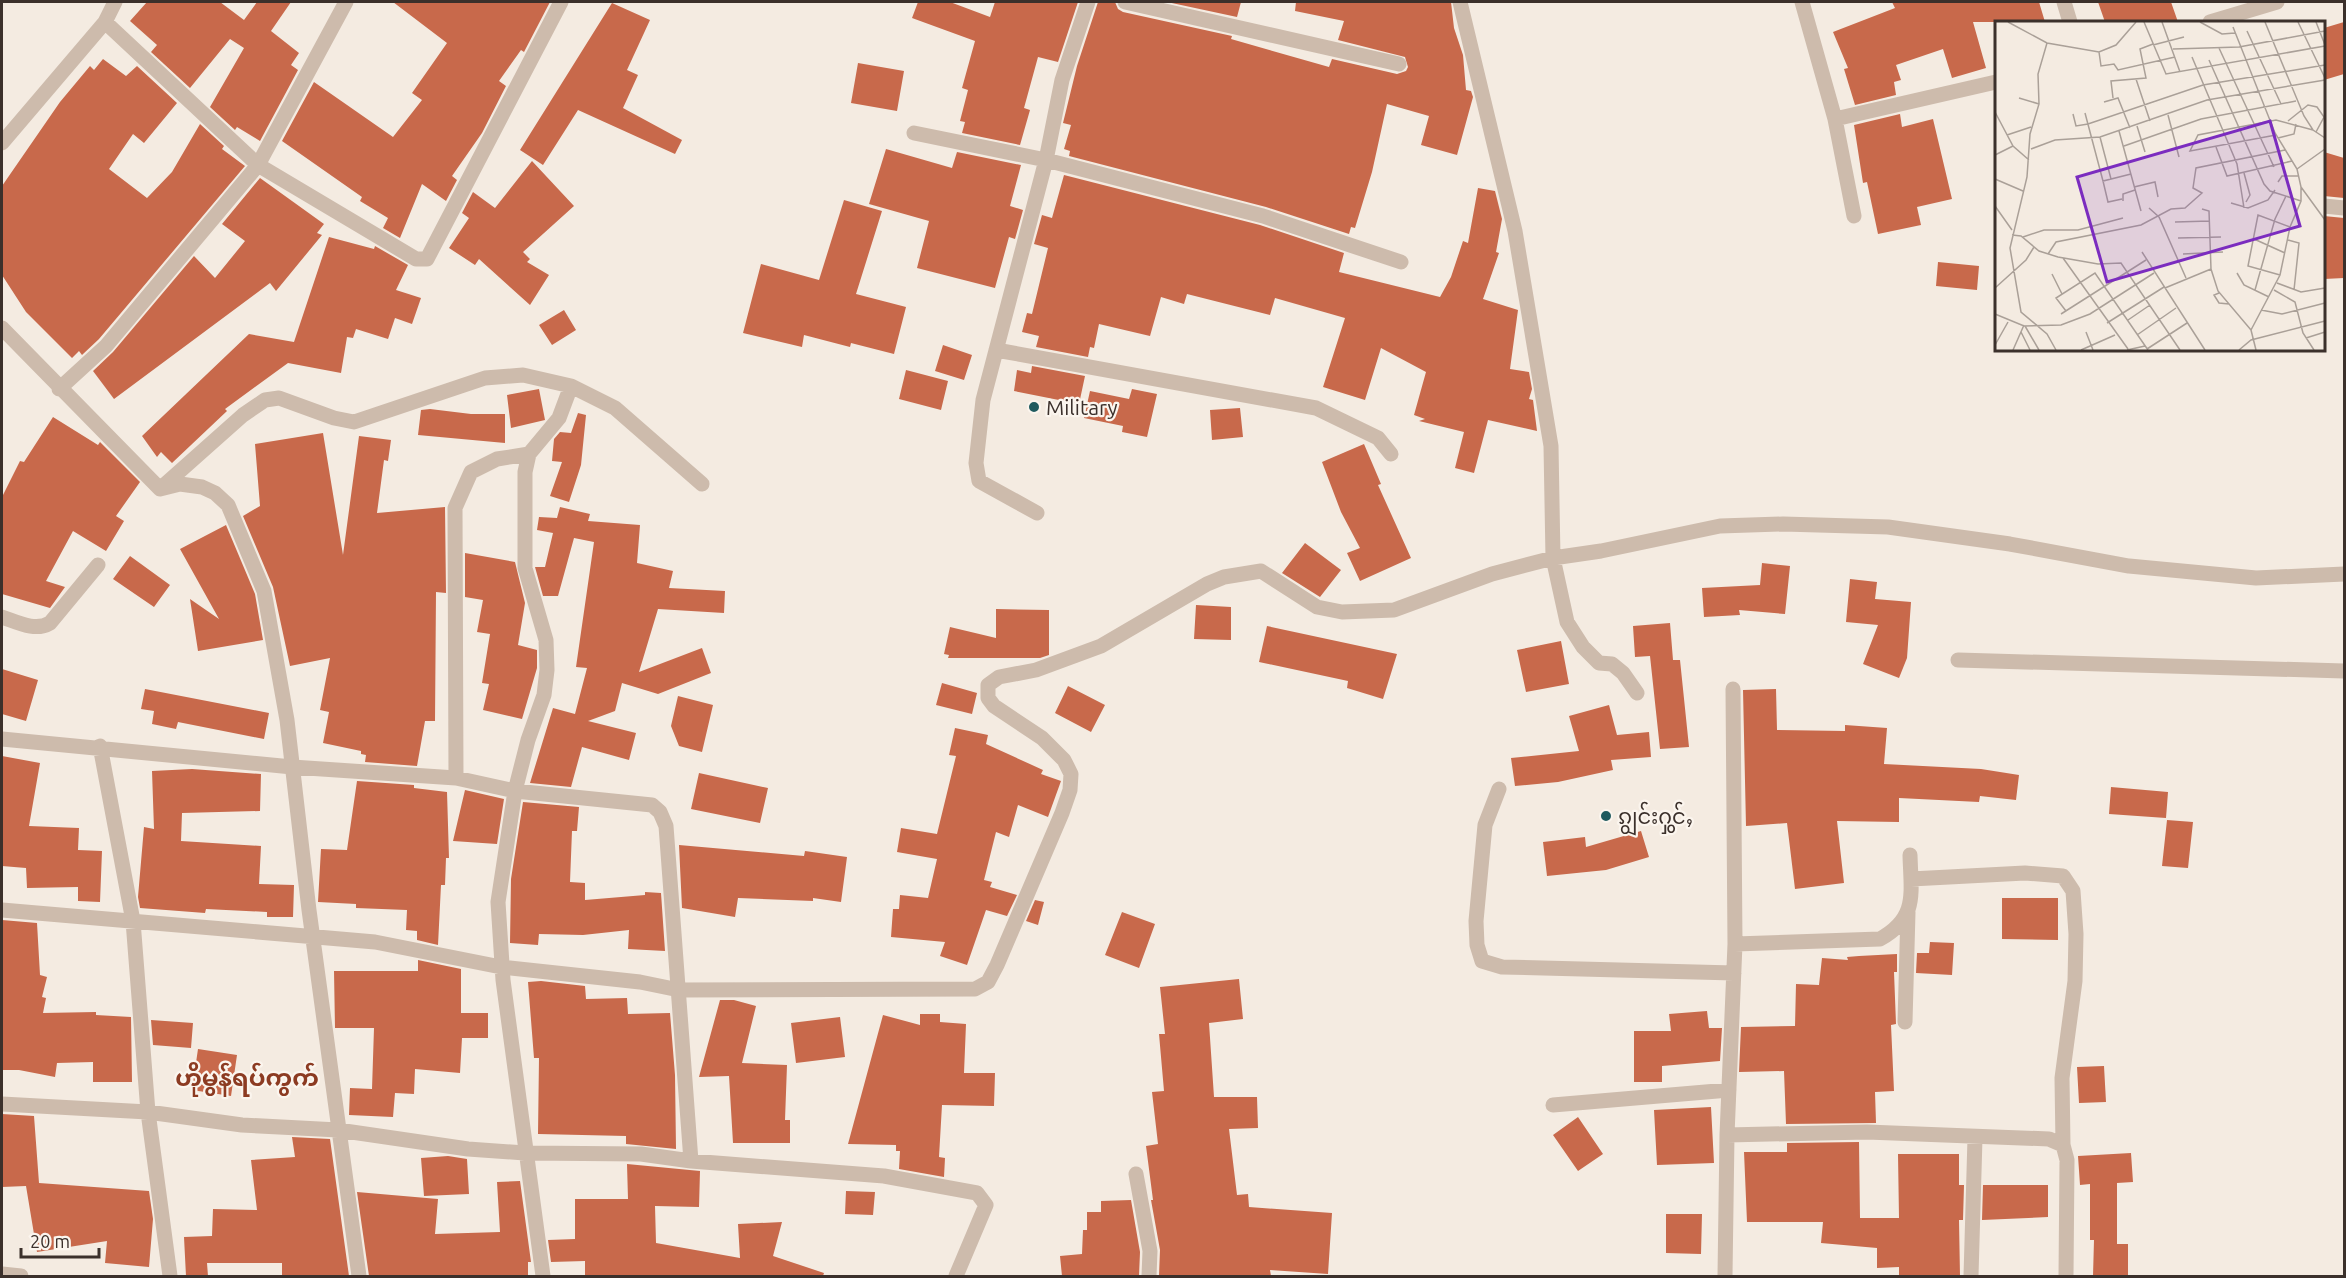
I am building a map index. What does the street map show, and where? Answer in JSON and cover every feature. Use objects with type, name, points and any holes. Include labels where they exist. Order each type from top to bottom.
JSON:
[{"type":"street","points":[[2,143],[105,22],[115,2]]},
{"type":"street","points":[[59,388],[106,346],[258,165],[346,2]]},
{"type":"street","points":[[105,22],[258,165],[416,258],[427,259],[560,2]]},
{"type":"street","points":[[1037,513],[979,481],[976,463],[983,400],[1046,160],[1062,80],[1088,2]]},
{"type":"street","points":[[1125,2],[1399,64]]},
{"type":"street","points":[[1460,2],[1515,231],[1551,446],[1553,558],[1567,622],[1583,647],[1599,663],[1612,664],[1623,673],[1637,693]]},
{"type":"street","points":[[1802,2],[1835,119],[1854,216]]},
{"type":"street","points":[[2064,2],[2070,21]]},
{"type":"street","points":[[2213,21],[2277,2]]},
{"type":"street","points":[[1835,119],[1995,82]]},
{"type":"street","points":[[914,133],[1046,160],[1263,216],[1401,262]]},
{"type":"street","points":[[2325,206],[2344,208]]},
{"type":"street","points":[[2,328],[160,489]]},
{"type":"street","points":[[996,350],[1316,408],[1377,438],[1391,454]]},
{"type":"street","points":[[160,489],[243,415],[265,400],[279,398],[334,418],[354,422],[485,378],[523,375],[571,386],[615,408],[702,484]]},
{"type":"street","points":[[543,1276],[501,967],[498,902],[515,791],[528,740],[544,695],[547,670],[546,640],[525,568],[525,472],[529,454],[558,418],[571,386]]},
{"type":"street","points":[[456,778],[455,508],[471,472],[498,459],[529,454]]},
{"type":"street","points":[[160,489],[180,484],[202,487],[215,493],[228,505],[264,591],[292,766],[338,1130],[359,1276]]},
{"type":"street","points":[[2,910],[375,942],[501,967],[640,982],[679,990],[975,989],[988,982],[1062,813],[1070,790],[1071,774],[1064,760],[1042,738],[994,706],[986,690],[993,680],[1035,670],[1101,646],[1207,584],[1261,570],[1317,607],[1342,612],[1394,610],[1492,574],[1553,558],[1601,551],[1720,526],[1783,524],[1888,527],[2010,544],[2130,566],[2256,578],[2344,574]]},
{"type":"street","points":[[2,617],[36,627],[51,623],[98,565]]},
{"type":"street","points":[[1958,660],[2344,671]]},
{"type":"street","points":[[1725,1276],[1727,1135],[1735,944],[1732,689]]},
{"type":"street","points":[[2,739],[100,746],[292,766],[456,778],[515,791],[652,805],[660,812],[666,825],[673,955],[679,990],[690,1161]]},
{"type":"street","points":[[100,746],[133,921],[148,1112],[170,1276]]},
{"type":"street","points":[[1499,789],[1485,825],[1476,921],[1477,945],[1482,961],[1502,967],[1734,973]]},
{"type":"street","points":[[1905,1022],[1910,855]]},
{"type":"street","points":[[1911,879],[2025,873],[2063,876],[2073,891],[2075,981],[2062,1078],[2063,1146],[2067,1160],[2066,1276]]},
{"type":"street","points":[[1735,944],[1880,939],[1898,929],[1908,912]]},
{"type":"street","points":[[1553,1105],[1729,1090]]},
{"type":"street","points":[[2,1104],[148,1112],[242,1125],[338,1130],[468,1149],[525,1153],[642,1154],[690,1161],[884,1176],[977,1192],[986,1205],[956,1276]]},
{"type":"street","points":[[1727,1135],[1867,1132],[1975,1138],[2049,1139],[2063,1146]]},
{"type":"street","points":[[1971,1276],[1975,1138]]},
{"type":"street","points":[[1136,1174],[1150,1251],[1149,1276]]},
{"type":"street","points":[[2,1274],[21,1276]]},
{"type":"building","points":[[147,2],[220,2],[244,20],[257,2],[291,2],[271,31],[299,53],[291,65],[298,70],[260,141],[237,127],[235,130],[210,107],[244,48],[230,39],[190,88],[151,52],[157,45],[130,21]]},
{"type":"building","points":[[393,2],[550,2],[524,52],[521,50],[499,81],[506,86],[482,133],[452,176],[457,180],[446,201],[422,184],[400,238],[383,228],[388,218],[360,201],[362,197],[282,141],[314,82],[393,137],[422,100],[412,93],[447,43]]},
{"type":"building","points":[[918,2],[950,2],[990,17],[995,2],[1078,2],[1058,62],[1038,57],[1024,108],[1030,110],[1020,145],[962,133],[965,122],[960,121],[968,90],[962,88],[975,41],[912,18]]},
{"type":"building","points":[[1098,2],[1115,2],[1118,9],[1123,12],[1232,36],[1231,39],[1329,67],[1332,59],[1397,74],[1406,71],[1408,67],[1405,57],[1338,40],[1344,21],[1295,11],[1296,2],[1451,2],[1454,28],[1463,55],[1466,90],[1471,91],[1473,97],[1457,155],[1421,145],[1429,116],[1387,104],[1372,172],[1355,228],[1351,227],[1349,234],[1266,207],[1069,156],[1070,151],[1064,149],[1071,125],[1063,123],[1077,66]]},
{"type":"building","points":[[1167,2],[1241,2],[1237,17]]},
{"type":"building","points":[[1892,2],[2039,2],[2045,21],[1973,22],[1986,68],[1952,78],[1943,49],[1896,65],[1901,80],[1894,82],[1896,95],[1855,105],[1844,69],[1848,68],[1833,32],[1895,8]]},
{"type":"building","points":[[2098,2],[2171,2],[2178,21],[2105,21]]},
{"type":"building","points":[[612,3],[650,20],[627,70],[638,75],[623,108],[682,140],[675,154],[578,110],[543,165],[520,150]]},
{"type":"building","points":[[2344,22],[2344,74],[2325,80],[2325,28]]},
{"type":"building","points":[[103,59],[126,76],[137,66],[177,103],[144,143],[133,134],[109,169],[147,198],[172,172],[200,124],[224,146],[222,149],[245,166],[99,339],[82,355],[79,351],[72,358],[26,312],[2,275],[2,186],[60,102],[90,66],[94,70]]},
{"type":"building","points":[[858,63],[904,71],[897,111],[851,103]]},
{"type":"building","points":[[1900,114],[1902,127],[1933,119],[1952,199],[1917,207],[1921,225],[1878,234],[1867,182],[1863,183],[1854,125]]},
{"type":"building","points":[[886,149],[952,168],[957,152],[1021,165],[1010,206],[1023,210],[1015,239],[1009,237],[995,288],[917,268],[929,221],[869,204]]},
{"type":"building","points":[[2325,152],[2344,158],[2344,198],[2325,196]]},
{"type":"building","points":[[532,161],[574,206],[523,252],[530,259],[527,262],[549,275],[530,305],[479,259],[475,265],[449,248],[469,218],[462,213],[473,192],[495,208]]},
{"type":"building","points":[[1064,175],[1260,225],[1344,253],[1339,272],[1440,297],[1451,277],[1463,241],[1468,243],[1478,188],[1495,191],[1502,219],[1496,252],[1499,253],[1483,299],[1518,310],[1510,369],[1529,372],[1532,389],[1529,399],[1533,400],[1537,431],[1488,420],[1474,473],[1455,468],[1464,432],[1419,421],[1425,419],[1414,415],[1426,372],[1381,348],[1365,400],[1323,387],[1345,318],[1275,298],[1270,315],[1187,294],[1184,304],[1161,297],[1150,336],[1099,324],[1094,348],[1090,347],[1088,357],[1036,347],[1039,336],[1022,332],[1027,313],[1032,314],[1048,248],[1034,244],[1042,215],[1052,218]]},
{"type":"building","points":[[260,178],[324,224],[317,233],[322,235],[276,291],[270,283],[114,399],[93,371],[113,352],[194,256],[215,278],[245,241],[222,224]]},
{"type":"building","points":[[844,200],[882,211],[856,294],[906,307],[894,354],[851,343],[850,347],[804,335],[802,347],[743,333],[761,264],[819,280]]},
{"type":"building","points":[[2325,216],[2344,218],[2344,278],[2325,279]]},
{"type":"building","points":[[329,237],[374,249],[375,246],[408,265],[396,290],[421,298],[412,324],[395,318],[388,339],[356,329],[353,338],[347,337],[341,373],[288,363],[225,409],[227,411],[172,463],[161,452],[157,457],[142,436],[249,334],[294,342]]},
{"type":"building","points":[[1938,262],[1979,266],[1977,290],[1936,286]]},
{"type":"building","points":[[564,310],[576,330],[552,345],[539,325]]},
{"type":"building","points":[[943,345],[972,355],[964,380],[935,371]]},
{"type":"building","points":[[1032,366],[1085,376],[1079,404],[1014,391],[1017,370],[1031,373]]},
{"type":"building","points":[[906,370],[948,381],[941,410],[899,399]]},
{"type":"building","points":[[539,389],[545,420],[511,428],[507,395]]},
{"type":"building","points":[[1132,389],[1157,394],[1147,437],[1122,432],[1123,426],[1084,418],[1090,391],[1129,399]]},
{"type":"building","points":[[1240,408],[1243,437],[1212,440],[1210,410]]},
{"type":"building","points":[[421,410],[471,414],[505,414],[505,443],[418,435]]},
{"type":"building","points":[[578,413],[586,415],[581,465],[569,502],[550,496],[562,462],[552,461],[554,439],[560,432],[571,433]]},
{"type":"building","points":[[53,417],[98,445],[100,442],[140,482],[116,516],[124,521],[106,551],[73,531],[46,581],[65,587],[50,608],[2,594],[2,497],[20,461],[24,462]]},
{"type":"building","points":[[323,433],[343,555],[359,436],[391,440],[388,461],[384,460],[377,513],[445,507],[446,593],[436,592],[435,721],[425,721],[417,766],[365,762],[366,755],[361,754],[361,751],[323,743],[329,712],[320,710],[330,658],[290,666],[273,587],[243,516],[260,506],[255,444]]},
{"type":"building","points":[[1364,444],[1381,484],[1378,485],[1411,558],[1360,581],[1347,553],[1360,548],[1341,512],[1322,462]]},
{"type":"building","points":[[560,507],[590,514],[588,521],[640,525],[637,563],[673,571],[669,588],[725,591],[724,613],[658,609],[639,672],[702,648],[711,673],[658,694],[622,683],[615,711],[588,721],[636,733],[629,760],[582,747],[571,787],[530,783],[553,708],[575,714],[587,668],[576,667],[594,542],[574,538],[558,596],[543,596],[535,567],[545,567],[553,533],[537,530],[539,517],[557,518]]},
{"type":"building","points":[[226,525],[255,594],[263,640],[198,651],[190,599],[219,619],[180,549]]},
{"type":"building","points":[[1305,543],[1341,570],[1320,597],[1282,573]]},
{"type":"building","points":[[465,553],[515,562],[525,603],[518,645],[537,650],[537,668],[522,719],[483,710],[489,684],[482,683],[490,634],[477,632],[483,600],[465,597]]},
{"type":"building","points":[[130,556],[170,585],[154,607],[113,579]]},
{"type":"building","points":[[1762,563],[1790,566],[1785,614],[1739,610],[1740,615],[1704,617],[1702,588],[1760,585]]},
{"type":"building","points":[[1850,579],[1877,582],[1875,599],[1911,602],[1907,658],[1899,678],[1863,664],[1878,625],[1846,622]]},
{"type":"building","points":[[1196,605],[1231,607],[1231,640],[1194,639]]},
{"type":"building","points":[[996,609],[1049,610],[1049,655],[1040,658],[948,658],[949,655],[944,654],[950,627],[996,638]]},
{"type":"building","points":[[1670,623],[1673,660],[1680,660],[1689,747],[1660,749],[1650,656],[1635,657],[1633,626]]},
{"type":"building","points":[[1267,626],[1397,654],[1383,699],[1347,688],[1348,681],[1259,662]]},
{"type":"building","points":[[1561,641],[1569,684],[1526,692],[1517,650]]},
{"type":"building","points":[[2,669],[38,680],[26,721],[2,714]]},
{"type":"building","points":[[942,683],[977,693],[972,714],[936,705]]},
{"type":"building","points":[[1068,686],[1105,705],[1091,732],[1055,713]]},
{"type":"building","points":[[145,689],[269,713],[264,739],[178,722],[176,729],[152,724],[154,711],[141,709]]},
{"type":"building","points":[[1776,689],[1777,730],[1845,731],[1845,725],[1887,728],[1884,764],[1981,769],[2019,775],[2016,800],[1980,796],[1979,802],[1899,798],[1899,822],[1837,821],[1844,883],[1795,889],[1787,823],[1746,826],[1743,690]]},
{"type":"building","points":[[678,696],[713,705],[702,752],[679,746],[671,726]]},
{"type":"building","points":[[1609,705],[1617,735],[1649,732],[1651,757],[1611,760],[1613,770],[1558,782],[1515,786],[1511,758],[1579,751],[1569,716]]},
{"type":"building","points":[[955,728],[988,735],[986,744],[1043,770],[1041,774],[1061,781],[1048,817],[1018,805],[1009,837],[996,832],[984,880],[992,882],[990,887],[1017,895],[1007,916],[986,910],[967,965],[940,956],[945,942],[891,937],[893,909],[899,909],[900,895],[928,898],[937,859],[897,852],[901,828],[937,834],[956,756],[949,755]]},
{"type":"building","points":[[2,756],[40,763],[29,826],[79,828],[78,850],[102,851],[100,902],[78,901],[78,887],[27,888],[26,868],[2,866]]},
{"type":"building","points":[[192,769],[261,774],[260,811],[182,813],[181,841],[261,846],[259,884],[294,885],[293,917],[267,917],[267,912],[206,909],[205,913],[140,908],[138,897],[144,827],[154,829],[152,771]]},
{"type":"building","points":[[699,773],[768,788],[760,823],[691,809]]},
{"type":"building","points":[[357,781],[414,785],[414,788],[447,792],[449,858],[446,858],[445,885],[441,885],[438,945],[417,940],[417,931],[406,930],[407,910],[356,908],[356,904],[318,902],[321,849],[347,850]]},
{"type":"building","points":[[2111,787],[2168,792],[2166,818],[2109,814]]},
{"type":"building","points":[[465,790],[504,799],[497,844],[453,841]]},
{"type":"building","points":[[523,802],[579,807],[577,831],[572,831],[570,882],[585,883],[585,900],[645,895],[645,892],[661,893],[665,951],[628,949],[629,930],[583,935],[539,934],[538,945],[510,943],[511,879]]},
{"type":"building","points":[[2167,820],[2193,822],[2188,868],[2162,866]]},
{"type":"building","points":[[1641,831],[1649,857],[1606,870],[1547,876],[1543,842],[1585,837],[1586,847]]},
{"type":"building","points":[[679,845],[804,856],[805,851],[847,857],[841,902],[813,898],[813,901],[738,898],[735,917],[682,908]]},
{"type":"building","points":[[2002,898],[2058,898],[2058,940],[2002,939]]},
{"type":"building","points":[[1035,900],[1044,902],[1038,925],[1026,921]]},
{"type":"building","points":[[1122,912],[1155,924],[1139,968],[1105,955]]},
{"type":"building","points":[[2,920],[37,923],[40,975],[47,977],[42,997],[46,998],[43,1013],[96,1012],[96,1015],[131,1017],[132,1082],[93,1082],[93,1062],[57,1063],[55,1077],[19,1070],[2,1070]]},
{"type":"building","points":[[1930,942],[1954,943],[1952,975],[1916,973],[1917,953],[1929,953]]},
{"type":"building","points":[[1897,954],[1897,972],[1894,972],[1896,1024],[1891,1025],[1894,1091],[1875,1092],[1876,1123],[1786,1124],[1784,1071],[1739,1072],[1741,1027],[1795,1026],[1796,984],[1819,985],[1822,958],[1848,960],[1847,957]]},
{"type":"building","points":[[418,960],[461,969],[461,1013],[488,1013],[488,1038],[462,1038],[460,1073],[415,1069],[414,1094],[395,1093],[393,1117],[349,1115],[350,1088],[372,1089],[374,1028],[335,1028],[334,971],[418,971]]},
{"type":"building","points":[[1239,979],[1243,1019],[1209,1023],[1214,1097],[1257,1097],[1258,1128],[1229,1129],[1237,1195],[1248,1194],[1249,1207],[1332,1213],[1328,1274],[1270,1270],[1271,1276],[1159,1276],[1160,1250],[1151,1200],[1153,1200],[1146,1146],[1158,1144],[1152,1092],[1164,1091],[1159,1034],[1165,1034],[1160,987]]},
{"type":"building","points":[[541,981],[585,986],[586,999],[627,998],[628,1014],[670,1013],[675,1075],[676,1149],[626,1144],[626,1136],[538,1134],[539,1058],[534,1058],[528,982]]},
{"type":"building","points":[[720,1000],[734,1000],[756,1006],[742,1063],[787,1065],[785,1120],[790,1120],[790,1143],[733,1143],[729,1076],[699,1077]]},
{"type":"building","points":[[1707,1011],[1709,1028],[1722,1028],[1720,1061],[1662,1066],[1662,1082],[1634,1082],[1634,1031],[1671,1031],[1669,1014]]},
{"type":"building","points":[[920,1014],[940,1014],[940,1022],[966,1024],[964,1073],[995,1073],[994,1106],[942,1105],[939,1157],[945,1158],[944,1177],[899,1169],[900,1151],[896,1151],[896,1145],[848,1144],[883,1015],[920,1025]]},
{"type":"building","points":[[840,1017],[845,1057],[796,1063],[791,1023]]},
{"type":"building","points":[[151,1020],[193,1023],[191,1048],[153,1045]]},
{"type":"building","points":[[198,1049],[237,1055],[231,1096],[192,1090]]},
{"type":"building","points":[[2104,1066],[2106,1102],[2079,1103],[2077,1067]]},
{"type":"building","points":[[1711,1107],[1714,1163],[1657,1165],[1654,1110]]},
{"type":"building","points":[[2,1114],[34,1116],[39,1183],[149,1191],[153,1219],[149,1267],[105,1263],[107,1241],[37,1252],[26,1186],[2,1187]]},
{"type":"building","points":[[1578,1117],[1603,1154],[1578,1171],[1553,1135]]},
{"type":"building","points":[[292,1137],[330,1139],[349,1276],[282,1276],[282,1263],[207,1263],[208,1276],[186,1276],[184,1237],[212,1236],[213,1209],[257,1210],[251,1160],[295,1157]]},
{"type":"building","points":[[1859,1142],[1860,1218],[1899,1218],[1898,1154],[1959,1154],[1959,1185],[1964,1185],[1963,1220],[1959,1220],[1960,1276],[1899,1276],[1899,1267],[1877,1268],[1877,1248],[1821,1243],[1823,1222],[1747,1222],[1744,1152],[1787,1152],[1787,1143]]},
{"type":"building","points":[[2131,1153],[2133,1182],[2117,1183],[2117,1244],[2128,1244],[2128,1276],[2093,1276],[2094,1240],[2090,1240],[2090,1184],[2080,1185],[2078,1156]]},
{"type":"building","points":[[448,1156],[467,1159],[469,1194],[424,1196],[421,1158]]},
{"type":"building","points":[[627,1164],[700,1171],[699,1207],[655,1206],[656,1243],[740,1258],[738,1224],[782,1222],[773,1256],[824,1273],[823,1276],[585,1276],[585,1261],[551,1262],[548,1240],[575,1239],[575,1199],[628,1199]]},
{"type":"building","points":[[520,1181],[531,1262],[528,1262],[528,1276],[369,1276],[357,1192],[438,1199],[435,1234],[500,1232],[497,1182]]},
{"type":"building","points":[[1983,1185],[2048,1185],[2048,1217],[1982,1220]]},
{"type":"building","points":[[846,1191],[875,1192],[873,1215],[845,1214]]},
{"type":"building","points":[[1131,1200],[1140,1252],[1139,1276],[1062,1276],[1060,1256],[1082,1254],[1083,1230],[1087,1230],[1087,1212],[1101,1212],[1101,1201]]},
{"type":"building","points":[[1666,1214],[1702,1214],[1701,1254],[1666,1253]]},
{"type":"place","name":"Military","points":[[1034,407]]},
{"type":"place","name":"ၵျွင်းႁွင်ႇ","points":[[1606,816]]},
{"type":"district","name":"ဟိုမွန်ရပ်ကွက်","points":[[247,1077]]}]
